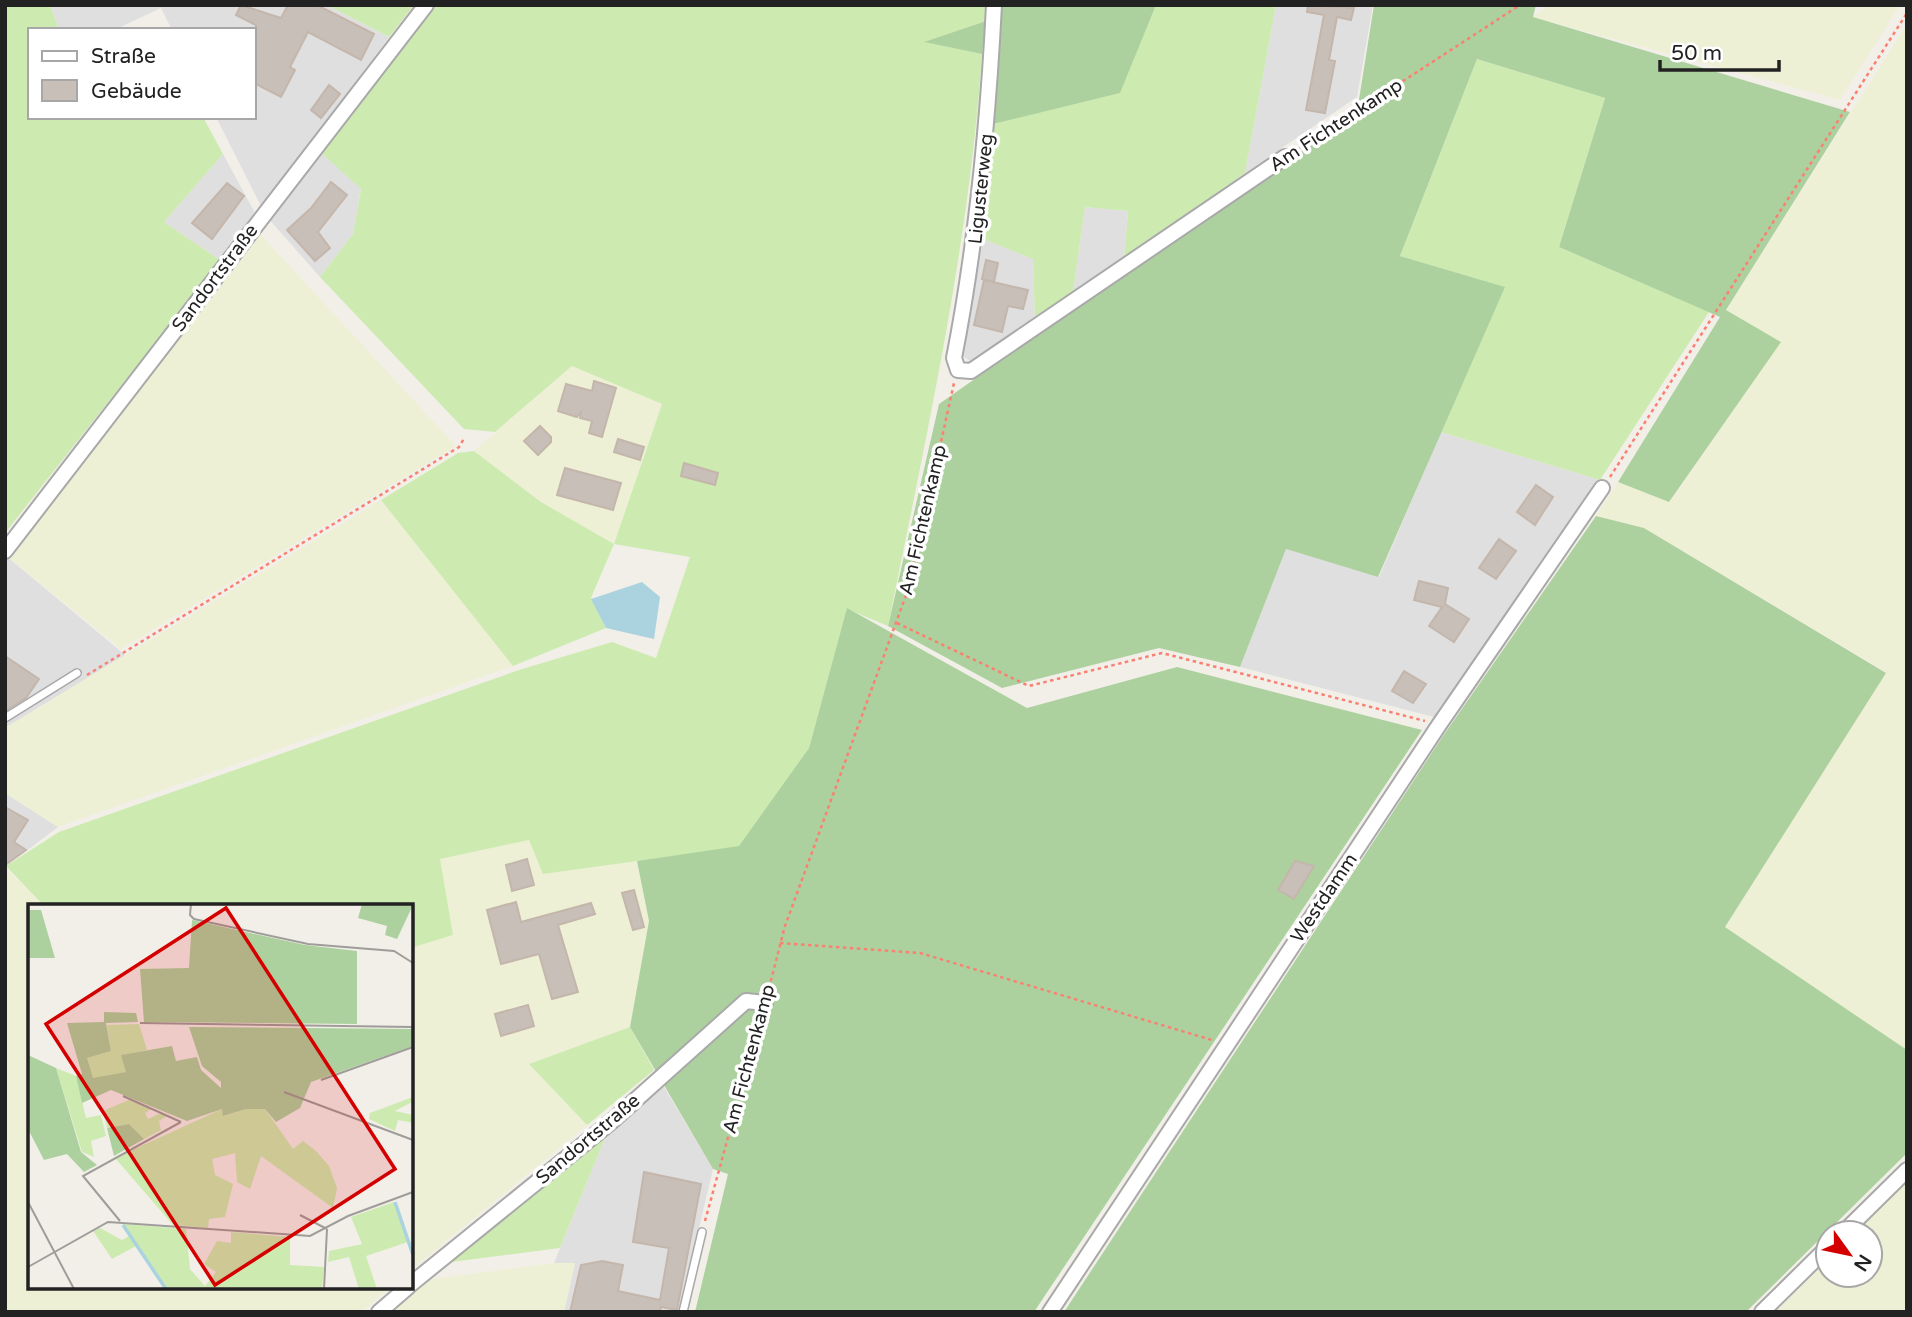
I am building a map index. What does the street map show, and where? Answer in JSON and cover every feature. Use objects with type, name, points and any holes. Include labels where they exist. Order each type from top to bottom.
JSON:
[{"type":"street","name":"Sandortstraße","points":[[5,551],[426,5]]},
{"type":"street","name":"Ligusterweg","points":[[957,370],[954,358],[971,268],[986,138],[994,5]]},
{"type":"street","name":"Am Fichtenkamp","points":[[957,370],[971,372],[1285,158]]},
{"type":"street","name":"Westdamm","points":[[1050,1312],[1439,725],[1602,488]]},
{"type":"street","name":"Sandortstraße","points":[[413,1283],[611,1122],[746,1001],[765,1003]]},
{"type":"street","points":[[1857,1219],[1907,1170]]},
{"type":"street","points":[[1762,1312],[1814,1261]]},
{"type":"street","name":"Sandortstraße","points":[[379,1312],[406,1289]]},
{"type":"lane","points":[[5,718],[78,673]]},
{"type":"lane","points":[[683,1312],[702,1231]]},
{"type":"path","name":"Am Fichtenkamp","points":[[1285,158],[1520,5]]},
{"type":"path","points":[[1602,488],[1907,13]]},
{"type":"path","name":"Am Fichtenkamp","points":[[702,1231],[780,943],[909,587],[957,370]]},
{"type":"path","points":[[78,673],[86,676],[459,447],[465,437]]},
{"type":"path","points":[[897,623],[1029,687],[1162,653],[1439,725]]},
{"type":"path","points":[[780,943],[920,953],[1227,1044]]},
{"type":"shaded area","points":[[50,5],[327,5],[389,37],[262,208],[217,119],[256,119],[256,28],[171,28],[161,8],[118,28],[58,28]]},
{"type":"shaded area","points":[[1276,5],[1373,5],[1357,97],[1245,173]]},
{"type":"shaded area","points":[[320,152],[361,188],[353,234],[320,277],[268,218]]},
{"type":"shaded area","points":[[223,154],[255,213],[220,260],[164,222]]},
{"type":"shaded area","points":[[1085,207],[1128,211],[1124,259],[1072,299]]},
{"type":"shaded area","points":[[983,239],[1033,259],[1035,320],[970,361],[960,354]]},
{"type":"shaded area","points":[[1441,432],[1600,480],[1438,718],[1240,667],[1286,549],[1379,577]]},
{"type":"shaded area","points":[[5,555],[125,655],[5,728]]},
{"type":"shaded area","points":[[5,793],[58,827],[5,867]]},
{"type":"shaded area","points":[[664,1087],[713,1169],[679,1312],[564,1312],[575,1263],[554,1263],[607,1133]]},
{"type":"green space","points":[[5,5],[50,5],[58,28],[28,28],[28,119],[204,119],[223,154],[164,222],[220,260],[5,533]]},
{"type":"green space","points":[[327,5],[414,5],[389,37]]},
{"type":"green space","points":[[437,5],[986,5],[986,21],[925,42],[982,54],[976,126],[957,270],[888,626],[847,609],[809,748],[739,847],[543,874],[529,840],[440,859],[453,935],[413,947],[413,904],[42,904],[6,866],[59,832],[519,670],[612,642],[656,658],[690,557],[614,544],[662,404],[572,366],[495,432],[464,429],[320,277],[353,234],[361,189],[320,152]]},
{"type":"green space","points":[[998,5],[1156,5],[1120,93],[993,124]]},
{"type":"green space","points":[[1156,5],[1276,5],[1245,173],[1124,259],[1128,211],[1085,207],[1072,299],[1035,320],[1033,259],[983,239],[993,124],[1119,93]]},
{"type":"green space","points":[[1374,5],[1536,5],[1533,17],[1850,112],[1726,310],[1781,342],[1669,502],[1618,482],[1720,317],[1559,247],[1605,98],[1477,59],[1400,256],[1505,287],[1378,577],[1286,549],[1240,667],[1159,648],[1002,688],[888,626],[939,404],[1357,112]]},
{"type":"green space","points":[[1549,5],[1900,5],[1840,100],[1532,17]]},
{"type":"green space","points":[[986,21],[982,54],[924,42]]},
{"type":"green space","points":[[1907,24],[1907,1050],[1725,927],[1886,672],[1644,528],[1596,516],[1618,482],[1670,502],[1780,342],[1726,310]]},
{"type":"green space","points":[[1477,59],[1605,98],[1559,247],[1709,312],[1600,480],[1441,432],[1504,287],[1400,256]]},
{"type":"green space","points":[[260,234],[456,446],[121,649],[8,557]]},
{"type":"green space","points":[[572,366],[662,404],[614,544],[541,502],[474,451]]},
{"type":"green space","points":[[474,451],[541,502],[614,544],[591,598],[606,628],[513,666],[381,500],[458,453]]},
{"type":"green space","points":[[381,500],[513,666],[58,827],[5,793],[5,728]]},
{"type":"green space","points":[[1596,516],[1644,528],[1886,673],[1725,927],[1907,1050],[1907,1153],[1840,1219],[1814,1219],[1814,1245],[1746,1312],[1064,1312],[1443,736]]},
{"type":"green space","points":[[847,608],[1027,708],[1177,667],[1422,730],[1034,1312],[695,1312],[728,1174],[713,1169],[630,1027],[649,921],[637,861],[739,846],[809,748]]},
{"type":"green space","points":[[529,840],[543,874],[637,861],[649,921],[630,1027],[529,1064],[587,1125],[413,1268],[413,947],[453,935],[439,859]]},
{"type":"green space","points":[[5,867],[42,904],[28,904],[28,1289],[389,1289],[361,1312],[5,1312]]},
{"type":"green space","points":[[630,1027],[654,1070],[587,1125],[529,1064]]},
{"type":"green space","points":[[607,1133],[560,1248],[451,1262]]},
{"type":"green space","points":[[1907,1182],[1907,1312],[1775,1312],[1814,1274],[1814,1289],[1884,1289],[1884,1219],[1869,1219]]},
{"type":"green space","points":[[554,1263],[575,1263],[564,1312],[389,1312],[426,1280]]},
{"type":"water","points":[[642,582],[660,597],[654,639],[606,628],[591,599]]},
{"type":"building","points":[[241,5],[281,18],[288,5],[317,5],[374,34],[361,60],[308,32],[290,67],[295,70],[281,97],[256,84],[256,25],[236,15]]},
{"type":"building","points":[[1308,5],[1354,8],[1351,20],[1337,17],[1329,60],[1335,61],[1325,113],[1306,110],[1324,15],[1307,12]]},
{"type":"building","points":[[329,85],[340,94],[321,118],[311,110]]},
{"type":"building","points":[[331,182],[347,195],[318,232],[330,248],[315,261],[287,230],[311,208]]},
{"type":"building","points":[[227,183],[244,196],[212,239],[192,223]]},
{"type":"building","points":[[986,260],[998,263],[994,282],[982,279]]},
{"type":"building","points":[[984,280],[1028,290],[1023,309],[1008,306],[1002,332],[974,325]]},
{"type":"building","points":[[594,381],[616,388],[602,437],[589,433],[592,421],[580,418],[581,412],[577,417],[558,411],[566,384],[592,391]]},
{"type":"building","points":[[540,426],[551,437],[551,442],[538,455],[524,441]]},
{"type":"building","points":[[618,439],[644,447],[640,460],[614,452]]},
{"type":"building","points":[[684,463],[718,473],[715,485],[681,476]]},
{"type":"building","points":[[565,468],[621,483],[613,510],[557,495]]},
{"type":"building","points":[[1536,485],[1553,497],[1535,525],[1517,512]]},
{"type":"building","points":[[1499,539],[1516,551],[1496,579],[1479,568]]},
{"type":"building","points":[[1419,581],[1448,588],[1445,604],[1469,619],[1454,642],[1429,626],[1442,607],[1414,600]]},
{"type":"building","points":[[5,656],[39,679],[26,698],[5,711]]},
{"type":"building","points":[[1404,671],[1426,684],[1413,703],[1392,691]]},
{"type":"building","points":[[5,807],[28,820],[14,842],[26,850],[5,865]]},
{"type":"building","points":[[527,859],[534,885],[512,891],[506,865]]},
{"type":"building","points":[[1295,861],[1314,866],[1294,899],[1278,890]]},
{"type":"building","points":[[634,890],[644,927],[633,930],[622,893]]},
{"type":"building","points":[[516,902],[521,922],[591,903],[595,914],[558,925],[578,992],[552,999],[539,954],[501,964],[487,910]]},
{"type":"building","points":[[528,1005],[534,1026],[501,1036],[495,1014]]},
{"type":"building","points":[[644,1172],[701,1184],[677,1310],[661,1307],[660,1312],[570,1312],[581,1265],[602,1261],[623,1265],[618,1291],[660,1300],[669,1248],[633,1242]]}]
